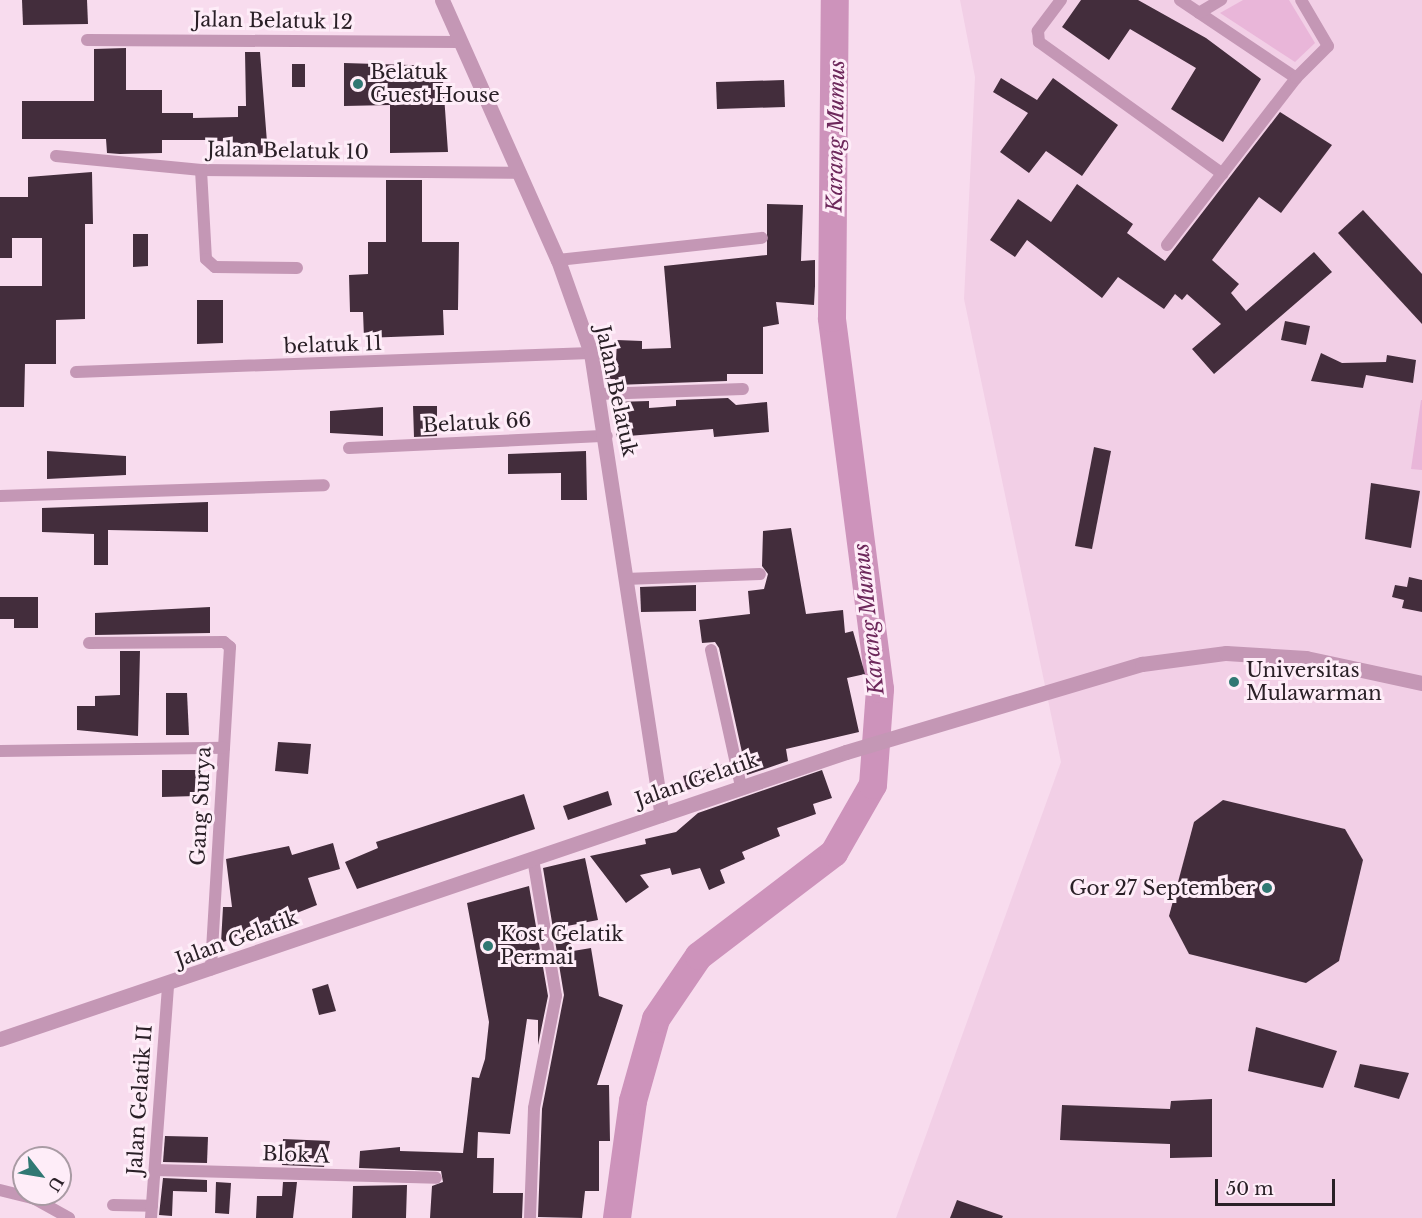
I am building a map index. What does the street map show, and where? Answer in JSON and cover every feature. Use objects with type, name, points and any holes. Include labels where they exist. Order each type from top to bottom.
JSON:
[{"type":"street","name":"Jalan Belatuk","points":[[442,0],[558,260],[591,353],[607,436],[625,579],[662,815]]},
{"type":"street","points":[[1061,0],[1038,31],[1039,42],[1223,174]]},
{"type":"street","points":[[1180,0],[1296,78]]},
{"type":"street","points":[[1199,13],[1221,0]]},
{"type":"street","points":[[1167,244],[1296,78],[1328,46],[1300,0]]},
{"type":"street","name":"Jalan Belatuk 12","points":[[87,40],[459,42]]},
{"type":"street","name":"Jalan Belatuk 10","points":[[56,156],[201,170],[519,173]]},
{"type":"street","points":[[201,170],[206,259],[215,267],[297,268]]},
{"type":"street","points":[[558,260],[762,237]]},
{"type":"street","name":"belatuk 11","points":[[76,372],[591,353]]},
{"type":"street","points":[[599,394],[743,389]]},
{"type":"street","name":"Belatuk 66","points":[[349,448],[607,436]]},
{"type":"street","points":[[0,496],[324,485]]},
{"type":"street","points":[[625,579],[760,574]]},
{"type":"street","name":"Gang Surya","points":[[89,643],[229,645],[211,969]]},
{"type":"street","points":[[711,650],[741,787]]},
{"type":"street","name":"Jalan Gelatik","points":[[0,1039],[168,986],[211,969],[846,752],[977,711],[1142,664],[1194,655],[1306,658],[1422,683]]},
{"type":"street","points":[[0,751],[224,748]]},
{"type":"street","points":[[530,1218],[534,1108],[556,996],[533,859]]},
{"type":"street","name":"Jalan Gelatik II","points":[[151,1212],[168,986]]},
{"type":"street","name":"Blok A","points":[[155,1170],[436,1178]]},
{"type":"street","points":[[0,1190],[35,1199],[69,1218]]},
{"type":"street","points":[[113,1205],[151,1212]]},
{"type":"shaded area","name":"Universitas Mulawarman","points":[[960,0],[1422,0],[1422,1218],[896,1218],[1061,762],[964,299],[975,77]]},
{"type":"shaded area","points":[[1243,0],[1289,0],[1315,43],[1295,62],[1220,13]]},
{"type":"shaded area","points":[[1422,400],[1422,470],[1411,469]]},
{"type":"building","points":[[22,0],[87,0],[88,24],[23,25]]},
{"type":"building","points":[[1081,0],[1138,0],[1206,38],[1261,79],[1223,142],[1171,109],[1196,68],[1130,29],[1109,60],[1062,27]]},
{"type":"building","points":[[126,48],[126,90],[162,90],[162,113],[193,113],[193,118],[238,117],[238,106],[246,106],[245,52],[260,52],[268,155],[240,155],[240,143],[209,140],[162,140],[162,153],[120,154],[107,153],[106,139],[22,139],[22,101],[94,101],[94,49]]},
{"type":"building","points":[[344,63],[442,66],[448,152],[390,153],[390,105],[344,106]]},
{"type":"building","points":[[292,64],[305,64],[305,87],[292,87]]},
{"type":"building","points":[[1001,78],[1037,100],[1053,78],[1118,125],[1082,176],[1046,151],[1029,173],[1000,152],[1028,113],[993,92]]},
{"type":"building","points":[[784,80],[785,107],[717,109],[716,82]]},
{"type":"building","points":[[1280,112],[1332,145],[1281,213],[1259,197],[1212,260],[1239,284],[1231,293],[1246,311],[1314,252],[1332,272],[1214,374],[1192,349],[1221,324],[1187,294],[1182,300],[1175,294],[1164,309],[1118,277],[1102,298],[1027,240],[1015,257],[990,240],[1018,199],[1051,222],[1077,184],[1133,224],[1127,233],[1165,261]]},
{"type":"building","points":[[92,172],[93,224],[85,224],[85,319],[56,320],[56,364],[25,364],[24,407],[0,407],[0,286],[42,286],[42,238],[12,238],[12,258],[0,258],[0,197],[28,197],[28,177]]},
{"type":"building","points":[[386,180],[422,180],[422,242],[459,242],[458,310],[443,310],[444,335],[364,338],[363,312],[350,312],[349,275],[368,274],[368,242],[386,242]]},
{"type":"building","points":[[767,204],[803,205],[801,261],[815,260],[815,286],[814,305],[776,302],[779,324],[763,327],[763,374],[727,374],[727,381],[615,385],[615,379],[605,379],[602,360],[616,361],[617,340],[642,341],[642,349],[671,348],[664,266],[767,255]]},
{"type":"building","points":[[1363,210],[1422,274],[1422,324],[1338,233]]},
{"type":"building","points":[[133,234],[148,234],[148,266],[133,267]]},
{"type":"building","points":[[197,300],[223,300],[223,343],[197,344]]},
{"type":"building","points":[[1285,321],[1310,326],[1306,345],[1281,340]]},
{"type":"building","points":[[1321,353],[1342,363],[1386,362],[1387,355],[1416,360],[1413,383],[1366,375],[1363,388],[1311,381]]},
{"type":"building","points":[[728,398],[736,405],[767,402],[769,432],[714,437],[713,429],[616,437],[616,402],[649,401],[649,408],[676,406],[676,400]]},
{"type":"building","points":[[413,406],[437,406],[437,436],[414,437]]},
{"type":"building","points":[[383,407],[383,436],[330,433],[330,411]]},
{"type":"building","points":[[1094,447],[1111,451],[1092,549],[1075,546]]},
{"type":"building","points":[[47,451],[126,456],[126,475],[47,479]]},
{"type":"building","points":[[586,451],[587,500],[561,500],[561,473],[508,474],[508,454]]},
{"type":"building","points":[[1371,483],[1420,491],[1411,548],[1365,539]]},
{"type":"building","points":[[208,502],[208,532],[108,530],[108,565],[94,565],[94,534],[42,532],[42,508]]},
{"type":"building","points":[[791,528],[806,614],[843,610],[845,633],[853,631],[865,674],[847,678],[859,732],[786,749],[788,761],[747,775],[719,648],[715,642],[702,643],[699,620],[750,614],[748,591],[764,589],[768,574],[762,566],[763,531]]},
{"type":"building","points":[[1409,577],[1422,580],[1422,612],[1402,608],[1404,600],[1392,597],[1395,585],[1407,587]]},
{"type":"building","points":[[696,585],[696,611],[641,612],[640,587]]},
{"type":"building","points":[[0,597],[38,597],[38,628],[14,628],[14,619],[0,619]]},
{"type":"building","points":[[210,607],[210,633],[95,635],[95,613]]},
{"type":"building","points":[[120,651],[140,651],[138,736],[77,730],[77,706],[95,706],[95,696],[120,695]]},
{"type":"building","points":[[166,693],[187,693],[189,735],[166,735]]},
{"type":"building","points":[[278,742],[311,744],[308,774],[275,771]]},
{"type":"building","points":[[727,763],[730,778],[687,790],[683,776]]},
{"type":"building","points":[[162,770],[196,770],[196,796],[162,797]]},
{"type":"building","points":[[822,770],[832,798],[813,804],[816,814],[777,828],[780,836],[742,852],[745,859],[720,870],[725,883],[709,890],[700,868],[672,875],[670,868],[640,875],[649,887],[626,903],[590,856],[646,844],[645,839],[676,832],[698,813]]},
{"type":"building","points":[[608,791],[612,805],[568,820],[563,806]]},
{"type":"building","points":[[524,794],[535,829],[357,889],[345,862],[378,848],[376,842]]},
{"type":"building","name":"Gor 27 September","points":[[1223,800],[1345,829],[1363,860],[1339,961],[1306,983],[1189,954],[1169,916],[1194,822]]},
{"type":"building","points":[[333,843],[340,869],[308,878],[317,905],[221,943],[223,907],[232,907],[226,859],[289,846],[292,855]]},
{"type":"building","points":[[585,858],[598,920],[567,926],[573,951],[591,948],[599,996],[623,1005],[597,1085],[609,1085],[610,1141],[599,1141],[599,1191],[585,1191],[582,1218],[538,1217],[542,1109],[564,995],[543,868]]},
{"type":"building","points":[[529,886],[548,996],[538,1045],[538,1020],[527,1019],[510,1134],[478,1132],[477,1158],[494,1158],[493,1193],[523,1193],[522,1218],[430,1218],[432,1186],[443,1182],[441,1171],[359,1168],[360,1151],[400,1147],[400,1151],[463,1153],[472,1077],[479,1078],[485,1059],[489,1022],[467,903]]},
{"type":"building","points":[[328,984],[336,1011],[319,1015],[312,989]]},
{"type":"building","points":[[1256,1027],[1337,1051],[1323,1088],[1248,1071]]},
{"type":"building","points":[[1360,1064],[1409,1073],[1399,1099],[1354,1087]]},
{"type":"building","points":[[1212,1099],[1212,1157],[1170,1158],[1170,1144],[1060,1140],[1062,1105],[1170,1109],[1171,1101]]},
{"type":"building","points":[[165,1136],[208,1137],[207,1163],[163,1162]]},
{"type":"building","points":[[283,1139],[330,1141],[324,1167],[282,1165]]},
{"type":"building","points":[[163,1178],[207,1180],[207,1192],[173,1191],[172,1216],[159,1215]]},
{"type":"building","points":[[216,1182],[231,1183],[229,1214],[215,1213]]},
{"type":"building","points":[[283,1182],[297,1182],[293,1218],[256,1218],[257,1196],[282,1196]]},
{"type":"building","points":[[407,1185],[406,1218],[352,1218],[353,1186]]},
{"type":"building","points":[[957,1200],[1003,1216],[1002,1218],[950,1218]]},
{"type":"waterway","name":"Karang Mumus","points":[[617,1218],[633,1101],[656,1019],[699,956],[834,853],[873,785],[880,689],[832,318],[835,0]]},
{"type":"place","name":"Belatuk Guest House","points":[[358,84]]},
{"type":"place","name":"Universitas Mulawarman","points":[[1234,682]]},
{"type":"place","name":"Gor 27 September","points":[[1267,888]]},
{"type":"place","name":"Kost Gelatik Permai","points":[[488,946]]}]
